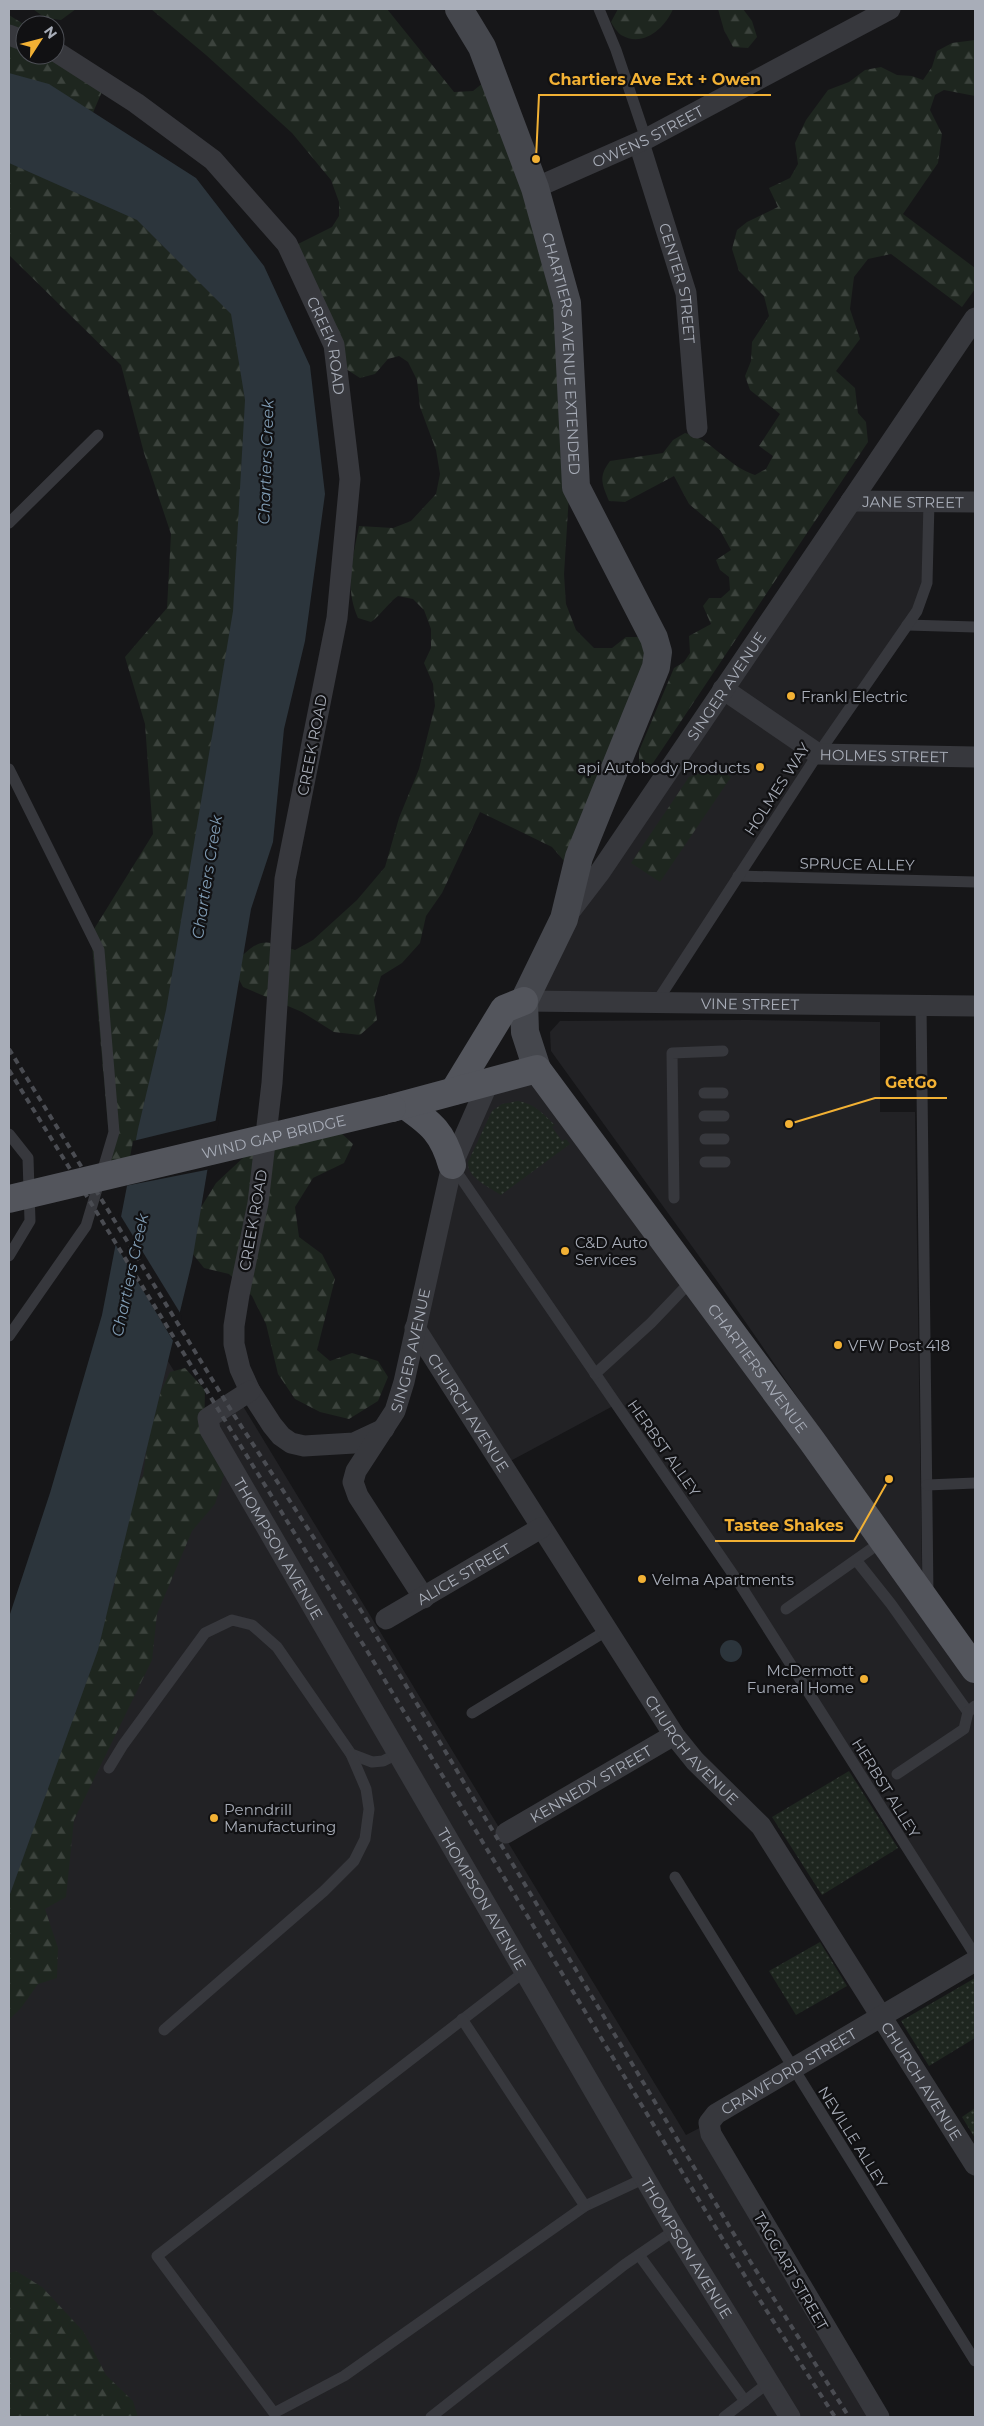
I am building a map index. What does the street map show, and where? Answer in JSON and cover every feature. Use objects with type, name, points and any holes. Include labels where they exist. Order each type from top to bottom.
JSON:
[{"type":"main road","points":[[454,1091],[504,1009],[524,1000]]},
{"type":"main road","name":"WIND GAP BRIDGE","points":[[9,1198],[399,1106],[537,1069]]},
{"type":"main road","name":"CHARTIERS AVENUE","points":[[537,1069],[884,1540],[975,1669]]},
{"type":"main road","points":[[399,1106],[430,1122],[441,1135],[452,1165]]},
{"type":"street","name":"CHARTIERS AVENUE EXTENDED","points":[[459,9],[482,47],[535,188],[567,302],[576,487],[654,638],[658,652],[656,668],[579,857],[564,919]]},
{"type":"street","name":"OWENS STREET","points":[[535,188],[643,141],[890,9]]},
{"type":"street","name":"CREEK ROAD","points":[[65,57],[136,103],[213,160],[287,244],[334,344],[350,479],[337,618],[285,879],[270,1101],[258,1204],[234,1326],[234,1344],[240,1369],[250,1391],[272,1425],[291,1443],[304,1446],[354,1443],[384,1429]]},
{"type":"street","name":"CENTER STREET","points":[[643,141],[686,293],[696,428]]},
{"type":"street","name":"SINGER AVENUE","points":[[537,1069],[525,1032],[524,1000],[564,919],[600,872],[975,318]]},
{"type":"street","name":"JANE STREET","points":[[851,501],[975,502]]},
{"type":"street","name":"HOLMES STREET","points":[[723,689],[818,754],[975,757]]},
{"type":"street","name":"VINE STREET","points":[[524,1000],[656,1004],[975,1006]]},
{"type":"street","name":"SINGER AVENUE","points":[[424,1598],[358,1496],[353,1482],[356,1471],[395,1411],[404,1382],[452,1165],[489,1081]]},
{"type":"street","name":"CHURCH AVENUE","points":[[415,1328],[606,1631],[674,1735],[695,1761],[761,1826],[975,2165]]},
{"type":"street","name":"THOMPSON AVENUE","points":[[250,1391],[208,1418],[208,1425],[675,2230],[790,2417]]},
{"type":"street","name":"ALICE STREET","points":[[386,1619],[541,1528]]},
{"type":"street","name":"KENNEDY STREET","points":[[506,1833],[674,1735]]},
{"type":"street","name":"CRAWFORD STREET","points":[[709,2123],[716,2114],[975,1961]]},
{"type":"street","name":"TAGGART STREET","points":[[709,2123],[711,2134],[878,2417]]},
{"type":"lane","points":[[599,9],[616,50],[643,141]]},
{"type":"lane","points":[[9,523],[98,435]]},
{"type":"lane","name":"HOLMES WAY","points":[[656,1004],[818,754],[917,611],[927,583],[929,502]]},
{"type":"lane","points":[[907,626],[975,627]]},
{"type":"lane","points":[[9,769],[99,950],[114,1132],[86,1226],[9,1336]]},
{"type":"lane","name":"SPRUCE ALLEY","points":[[738,876],[975,882]]},
{"type":"lane","points":[[921,1005],[928,1602]]},
{"type":"lane","points":[[674,1198],[680,1162],[678,1094],[672,1054],[723,1051]]},
{"type":"lane","points":[[704,1093],[723,1093]]},
{"type":"lane","points":[[704,1116],[724,1116]]},
{"type":"lane","points":[[9,1134],[28,1158],[30,1221],[9,1256]]},
{"type":"lane","points":[[705,1139],[724,1139]]},
{"type":"lane","points":[[705,1162],[724,1162]]},
{"type":"lane","name":"HERBST ALLEY","points":[[452,1165],[741,1586],[975,1955]]},
{"type":"lane","points":[[595,1374],[651,1323],[693,1279]]},
{"type":"lane","points":[[927,1484],[975,1483]]},
{"type":"lane","points":[[786,1609],[884,1540]]},
{"type":"lane","points":[[856,1560],[972,1709],[964,1729],[897,1774]]},
{"type":"lane","points":[[109,1768],[123,1745],[205,1633],[232,1620],[252,1626],[277,1647],[351,1754],[366,1789],[369,1808],[365,1838],[354,1861],[324,1891],[164,2030]]},
{"type":"lane","points":[[472,1713],[606,1631]]},
{"type":"lane","points":[[351,1754],[372,1762],[383,1761],[398,1754]]},
{"type":"lane","name":"NEVILLE ALLEY","points":[[675,1877],[975,2361]]},
{"type":"lane","points":[[524,1972],[157,2256],[274,2413],[344,2376],[584,2206],[645,2178]]},
{"type":"lane","points":[[462,2019],[584,2206]]},
{"type":"lane","points":[[431,2417],[639,2255],[675,2230]]},
{"type":"lane","points":[[639,2255],[744,2401]]},
{"type":"lane","points":[[724,2417],[768,2383]]},
{"type":"shaded area","points":[[851,501],[929,502],[927,583],[917,611],[656,1003],[524,1001],[564,919]]},
{"type":"shaded area","points":[[748,1020],[880,1022],[880,1112],[915,1112],[922,1577],[717,1281],[551,1051],[550,1032],[560,1021]]},
{"type":"shaded area","points":[[537,1069],[975,1669],[975,1955],[741,1586],[615,1405],[501,1466],[415,1328],[452,1165],[489,1081]]},
{"type":"shaded area","points":[[150,1332],[208,1426],[238,1398],[686,2135],[709,2123],[879,2417],[9,2417],[9,1748]]},
{"type":"green space","points":[[33,9],[76,9],[65,17],[65,15],[41,15]]},
{"type":"green space","points":[[151,9],[387,9],[454,92],[473,91],[489,78],[558,297],[569,494],[564,574],[566,604],[576,630],[594,648],[612,648],[626,637],[639,637],[648,655],[571,869],[552,847],[480,812],[442,893],[426,916],[420,943],[402,963],[381,976],[374,1000],[377,1020],[360,1035],[334,1032],[302,1012],[243,987],[237,976],[237,961],[258,944],[277,944],[295,950],[313,940],[357,900],[385,867],[399,818],[419,769],[435,706],[433,684],[424,663],[431,648],[431,629],[424,610],[413,599],[398,596],[371,622],[358,618],[351,595],[352,561],[359,526],[393,528],[411,521],[436,494],[440,474],[436,450],[420,407],[417,380],[408,362],[399,356],[388,359],[375,374],[360,378],[346,369],[292,247],[332,227],[339,216],[339,202],[331,180],[292,133],[206,55]]},
{"type":"green space","points":[[618,9],[673,9],[659,29],[652,34],[637,39],[621,35],[611,22]]},
{"type":"green space","points":[[718,9],[743,9],[752,21],[757,37],[748,48],[733,47],[724,30]]},
{"type":"green space","points":[[9,15],[15,19],[15,65],[65,65],[65,59],[109,75],[78,148],[229,272],[297,411],[152,1169],[112,1171],[91,934],[153,834],[145,724],[125,657],[167,608],[171,534],[144,453],[121,365],[9,255]]},
{"type":"green space","points":[[975,40],[975,96],[944,90],[935,95],[930,110],[942,134],[938,163],[903,214],[975,268],[975,289],[962,307],[891,254],[868,259],[854,277],[850,309],[860,339],[836,371],[855,388],[858,413],[866,422],[868,442],[651,766],[642,768],[639,764],[639,751],[674,668],[684,662],[690,653],[689,636],[711,624],[703,606],[709,598],[721,598],[730,590],[729,577],[720,570],[716,560],[731,550],[720,530],[689,504],[674,476],[625,502],[609,501],[602,481],[606,467],[610,461],[663,453],[673,440],[685,433],[703,441],[745,471],[755,475],[766,469],[773,456],[759,446],[780,414],[750,390],[745,376],[751,361],[752,342],[769,316],[764,296],[739,271],[732,249],[737,230],[747,222],[778,207],[769,188],[790,178],[798,164],[795,143],[806,120],[828,90],[849,82],[865,70],[881,67],[897,75],[912,76],[923,80],[932,67],[937,51],[952,43]]},
{"type":"green space","points":[[716,768],[731,777],[660,882],[631,863],[689,777]]},
{"type":"green space","points":[[518,1101],[529,1104],[543,1114],[555,1125],[552,1127],[562,1141],[566,1139],[570,1144],[501,1195],[471,1173],[468,1162],[492,1111],[502,1104]]},
{"type":"green space","points":[[339,1131],[353,1144],[344,1163],[313,1178],[295,1207],[299,1237],[322,1254],[335,1279],[317,1350],[330,1361],[352,1353],[378,1361],[388,1377],[378,1401],[349,1419],[320,1412],[295,1399],[278,1374],[266,1324],[252,1296],[229,1274],[204,1268],[188,1248],[187,1230],[216,1183],[245,1156]]},
{"type":"green space","points":[[185,1368],[205,1390],[204,1436],[225,1472],[215,1504],[192,1531],[157,1614],[152,1660],[74,1820],[66,1897],[45,1909],[58,1948],[57,1978],[38,1984],[21,2008],[9,2020],[9,1864],[98,1638],[115,1584],[102,1566],[125,1497],[143,1476],[148,1439],[161,1391],[170,1372]]},
{"type":"green space","points":[[849,1771],[898,1848],[822,1895],[772,1817]]},
{"type":"green space","points":[[820,1942],[847,1986],[796,2015],[769,1971]]},
{"type":"green space","points":[[975,1978],[975,2038],[929,2066],[901,2021]]},
{"type":"green space","points":[[975,2108],[975,2138],[962,2117]]},
{"type":"green space","points":[[16,2271],[42,2287],[83,2331],[106,2375],[133,2401],[138,2417],[9,2417],[9,2273]]},
{"type":"water","name":"Chartiers Creek","points":[[9,73],[49,84],[196,178],[264,266],[310,366],[325,494],[305,641],[284,729],[273,842],[251,909],[192,1262],[98,1650],[9,1897],[9,1617],[50,1493],[102,1315],[138,1129],[166,1010],[233,611],[245,400],[231,314],[137,220],[9,163]]},
{"type":"water","points":[[731,1640],[739,1643],[742,1651],[739,1659],[731,1662],[723,1659],[720,1651],[723,1643]]},
{"type":"pier","points":[[219,1120],[211,1169],[125,1186],[133,1141]]},
{"type":"pier","points":[[119,1213],[182,1316],[175,1344],[114,1242]]},
{"type":"railway","points":[[9,1049],[234,1415],[362,1612],[750,2261],[849,2417]]},
{"type":"railway","points":[[9,1070],[369,1654],[754,2291],[835,2417]]},
{"type":"place","name":"Chartiers Ave Ext + Owen","points":[[536,159]]},
{"type":"place","name":"Frankl Electric","points":[[791,696]]},
{"type":"place","name":"api Autobody Products","points":[[760,767]]},
{"type":"place","name":"GetGo","points":[[789,1124]]},
{"type":"place","name":"C&D Auto Services","points":[[565,1251]]},
{"type":"place","name":"VFW Post 418","points":[[838,1345]]},
{"type":"place","name":"Tastee Shakes","points":[[889,1479]]},
{"type":"place","name":"Velma Apartments","points":[[642,1579]]},
{"type":"place","name":"McDermott Funeral Home","points":[[864,1679]]},
{"type":"place","name":"Penndrill Manufacturing","points":[[214,1818]]}]
